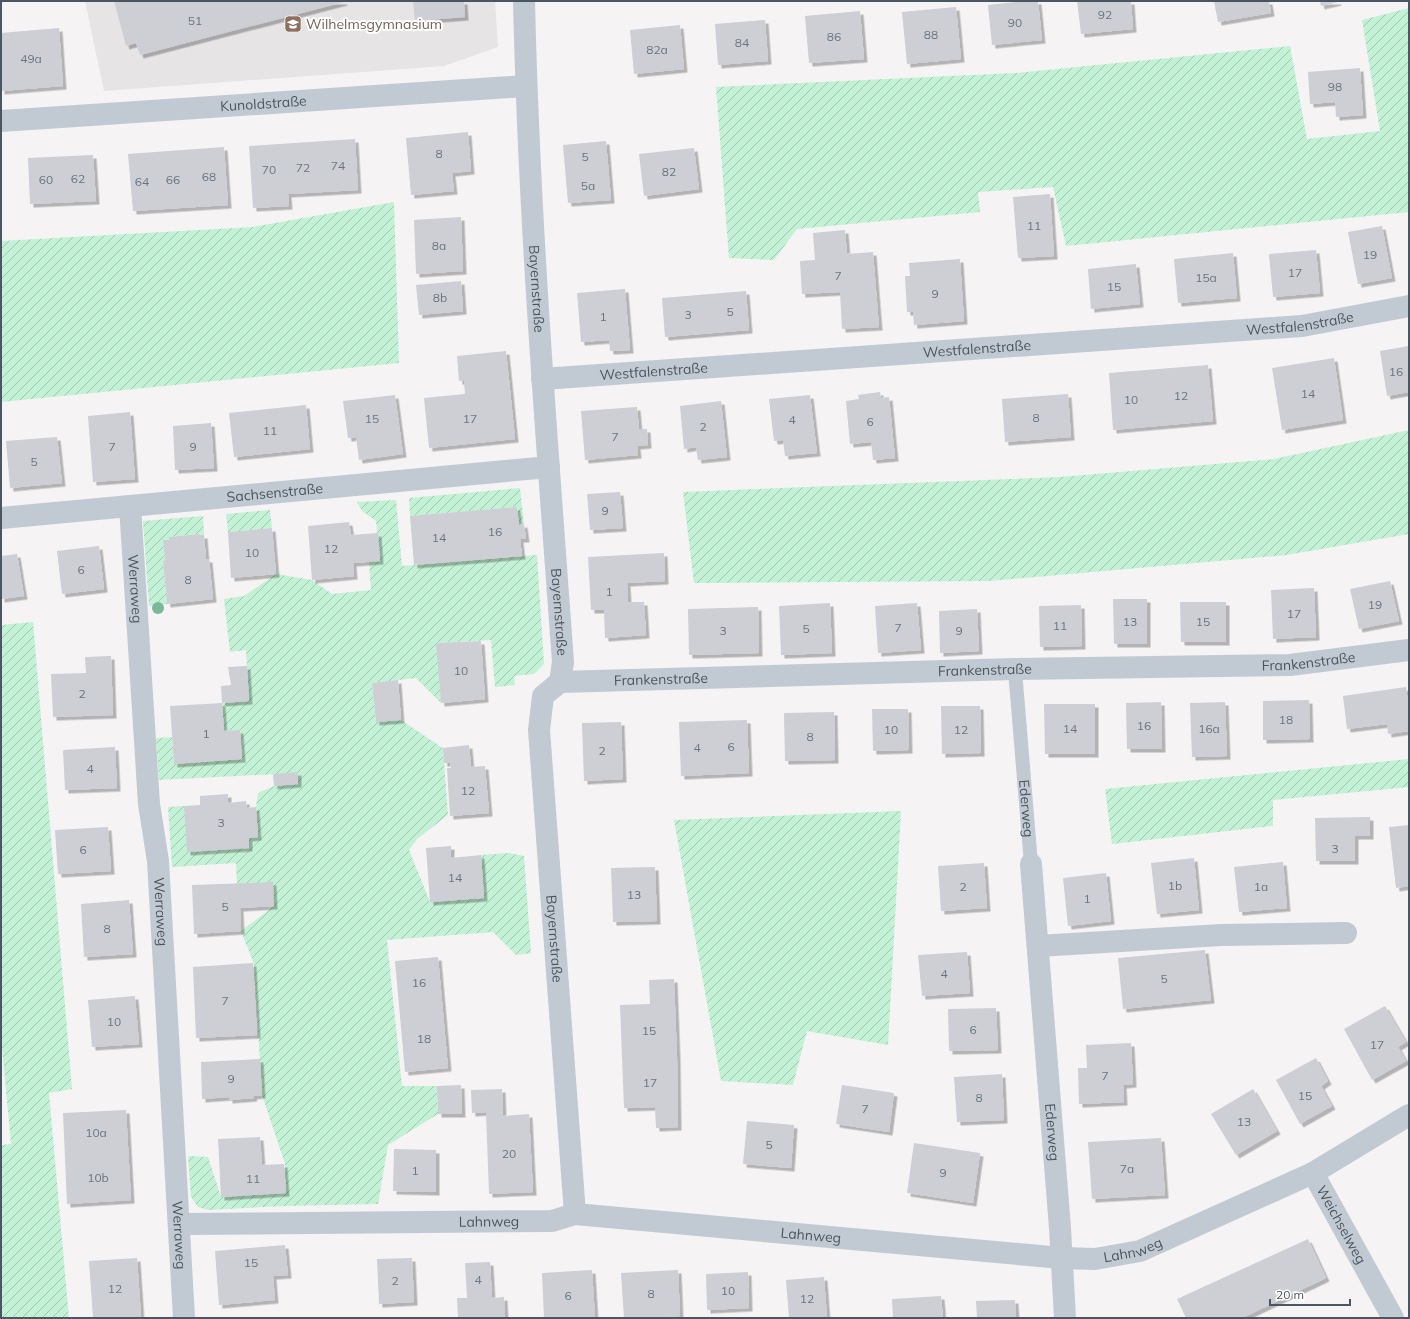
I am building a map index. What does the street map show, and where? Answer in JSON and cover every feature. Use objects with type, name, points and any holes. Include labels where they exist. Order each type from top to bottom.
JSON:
[{"type":"street","name":"Bayernstraße","points":[[524,1],[526,86],[542,379],[563,662],[560,682],[544,696],[539,730],[575,1214]]},
{"type":"street","name":"Kunoldstraße","points":[[1,121],[526,86]]},
{"type":"street","name":"Westfalenstraße","points":[[542,379],[1302,326],[1409,306]]},
{"type":"street","name":"Sachsenstraße","points":[[1,518],[549,467]]},
{"type":"street","name":"Werraweg","points":[[130,506],[149,804],[158,861],[180,1224],[184,1318]]},
{"type":"street","name":"Frankenstraße","points":[[560,682],[1015,670],[1290,665],[1409,650]]},
{"type":"street","name":"Ederweg","points":[[1031,864],[1062,1258],[1065,1318]]},
{"type":"street","points":[[1038,946],[1221,935],[1346,933]]},
{"type":"street","name":"Lahnweg","points":[[180,1224],[552,1221],[575,1214],[1062,1258],[1095,1258],[1140,1251],[1313,1173],[1409,1115]]},
{"type":"street","name":"Weichselweg","points":[[1313,1173],[1394,1318]]},
{"type":"lane","name":"Ederweg","points":[[1015,670],[1031,864]]},
{"type":"shaded area","name":"Wilhelmsgymnasium","points":[[85,1],[495,1],[498,47],[444,66],[104,91]]},
{"type":"green space","points":[[1409,8],[1409,212],[1066,246],[1053,187],[978,192],[980,212],[797,229],[774,260],[729,258],[716,87],[1016,73],[1290,46],[1307,139],[1380,131],[1362,20]]},
{"type":"green space","points":[[394,202],[399,363],[1,402],[1,241],[253,227]]},
{"type":"green space","points":[[1409,430],[1409,534],[1286,555],[989,581],[694,583],[683,492],[1060,477],[1274,459]]},
{"type":"green space","points":[[520,488],[524,524],[519,525],[517,507],[410,516],[409,498]]},
{"type":"green space","points":[[396,500],[402,566],[537,555],[544,664],[534,674],[514,676],[515,685],[495,687],[491,640],[437,643],[441,703],[416,678],[372,683],[376,722],[401,720],[443,748],[448,815],[417,839],[409,850],[430,902],[484,898],[481,855],[509,853],[524,856],[531,953],[516,955],[493,932],[387,940],[402,1086],[437,1086],[438,1114],[388,1145],[378,1204],[285,1206],[208,1210],[198,1207],[191,1197],[188,1156],[208,1157],[221,1197],[286,1193],[285,1164],[262,1095],[254,964],[241,931],[274,906],[237,885],[236,863],[172,867],[168,807],[184,806],[249,848],[249,838],[258,837],[256,807],[258,793],[274,786],[298,784],[298,773],[159,780],[156,738],[172,737],[174,764],[242,759],[240,730],[224,731],[222,703],[249,701],[246,650],[230,652],[224,599],[244,596],[276,574],[312,580],[332,594],[371,590],[369,562],[380,560],[376,521],[362,511],[357,502]]},
{"type":"green space","points":[[270,510],[272,528],[228,532],[226,514]]},
{"type":"green space","points":[[203,516],[204,535],[199,534],[169,537],[169,540],[163,540],[165,560],[163,561],[167,604],[149,606],[143,521]]},
{"type":"green space","points":[[33,622],[72,1089],[49,1093],[69,1318],[1,1318],[1,1145],[11,1144],[1,1037],[1,625]]},
{"type":"green space","points":[[1409,759],[1409,787],[1273,800],[1273,826],[1112,844],[1105,789]]},
{"type":"green space","points":[[901,811],[888,1045],[807,1031],[793,1085],[721,1081],[674,820]]},
{"type":"building","points":[[114,1],[344,2],[140,55],[136,43],[126,46]]},
{"type":"building","points":[[413,1],[464,1],[465,17],[415,21]]},
{"type":"building","points":[[1038,1],[1042,40],[992,45],[988,5]]},
{"type":"building","points":[[1077,1],[1131,1],[1133,29],[1081,34]]},
{"type":"building","points":[[1214,1],[1269,1],[1271,13],[1218,22]]},
{"type":"building","points":[[1320,1],[1338,1],[1338,2],[1321,6]]},
{"type":"building","points":[[956,7],[961,59],[907,64],[902,12]]},
{"type":"building","points":[[860,11],[864,59],[809,63],[805,16]]},
{"type":"building","points":[[765,20],[768,61],[718,65],[715,24]]},
{"type":"building","points":[[680,25],[684,69],[634,74],[630,30]]},
{"type":"building","points":[[59,28],[63,86],[1,91],[1,33]]},
{"type":"building","points":[[1360,68],[1363,115],[1336,117],[1335,102],[1310,104],[1308,72]]},
{"type":"building","points":[[468,132],[471,171],[452,173],[454,191],[411,195],[406,138]]},
{"type":"building","points":[[355,139],[358,190],[288,194],[289,206],[253,208],[249,146]]},
{"type":"building","points":[[606,141],[611,200],[568,203],[563,145]]},
{"type":"building","points":[[224,147],[228,205],[133,211],[128,154]]},
{"type":"building","points":[[694,148],[699,189],[644,196],[639,154]]},
{"type":"building","points":[[93,155],[96,201],[30,204],[28,158]]},
{"type":"building","points":[[1050,194],[1054,256],[1018,258],[1013,197]]},
{"type":"building","points":[[461,217],[463,271],[416,274],[414,220]]},
{"type":"building","points":[[1382,226],[1392,278],[1358,284],[1348,232]]},
{"type":"building","points":[[845,230],[847,254],[873,252],[879,327],[842,329],[840,292],[802,294],[800,261],[815,260],[813,233]]},
{"type":"building","points":[[1316,250],[1320,293],[1273,297],[1269,254]]},
{"type":"building","points":[[1233,253],[1237,298],[1178,303],[1174,259]]},
{"type":"building","points":[[960,259],[964,321],[914,325],[913,312],[907,312],[905,276],[910,276],[909,263]]},
{"type":"building","points":[[1136,264],[1140,304],[1091,309],[1088,269]]},
{"type":"building","points":[[461,281],[463,311],[419,315],[416,285]]},
{"type":"building","points":[[625,289],[630,350],[610,351],[609,340],[581,342],[577,293]]},
{"type":"building","points":[[746,291],[749,330],[665,337],[662,298]]},
{"type":"building","points":[[1409,346],[1409,392],[1387,396],[1380,351]]},
{"type":"building","points":[[506,351],[515,439],[429,448],[424,398],[465,394],[464,381],[459,381],[457,356]]},
{"type":"building","points":[[1334,358],[1343,420],[1282,430],[1272,368]]},
{"type":"building","points":[[1208,365],[1213,421],[1113,430],[1109,373]]},
{"type":"building","points":[[880,392],[881,398],[889,397],[895,458],[873,460],[871,442],[850,444],[846,401],[859,399],[858,395]]},
{"type":"building","points":[[1068,394],[1071,437],[1005,442],[1002,399]]},
{"type":"building","points":[[395,395],[403,454],[359,460],[356,437],[348,438],[343,401]]},
{"type":"building","points":[[810,395],[817,453],[785,456],[783,440],[774,441],[769,399]]},
{"type":"building","points":[[721,401],[727,457],[698,460],[696,447],[684,449],[680,406]]},
{"type":"building","points":[[306,405],[310,449],[234,457],[229,413]]},
{"type":"building","points":[[637,407],[639,429],[647,429],[648,445],[637,446],[638,455],[585,460],[581,411]]},
{"type":"building","points":[[130,412],[135,479],[93,482],[88,416]]},
{"type":"building","points":[[211,423],[214,468],[175,470],[173,426]]},
{"type":"building","points":[[57,437],[62,483],[10,488],[6,441]]},
{"type":"building","points":[[620,492],[623,528],[590,530],[587,494]]},
{"type":"building","points":[[517,507],[519,525],[524,524],[526,539],[520,539],[522,556],[414,565],[410,516]]},
{"type":"building","points":[[349,522],[351,535],[378,533],[380,561],[353,563],[354,576],[312,580],[308,526]]},
{"type":"building","points":[[272,528],[276,574],[231,578],[228,532]]},
{"type":"building","points":[[199,534],[204,535],[206,559],[209,559],[213,599],[167,604],[163,561],[165,560],[163,540],[169,540],[169,537]]},
{"type":"building","points":[[99,546],[104,589],[62,594],[57,551]]},
{"type":"building","points":[[664,553],[665,581],[627,583],[628,602],[644,602],[646,635],[605,638],[604,610],[591,610],[588,557]]},
{"type":"building","points":[[17,554],[24,596],[1,599],[1,556]]},
{"type":"building","points":[[1390,581],[1399,621],[1359,629],[1350,589]]},
{"type":"building","points":[[1314,588],[1316,637],[1273,639],[1271,590]]},
{"type":"building","points":[[1113,599],[1147,599],[1147,644],[1114,644]]},
{"type":"building","points":[[1180,602],[1226,602],[1226,642],[1181,642]]},
{"type":"building","points":[[830,603],[832,653],[781,655],[779,606]]},
{"type":"building","points":[[917,603],[921,650],[878,653],[875,606]]},
{"type":"building","points":[[1081,605],[1082,646],[1040,647],[1039,606]]},
{"type":"building","points":[[758,607],[759,653],[689,655],[688,609]]},
{"type":"building","points":[[977,609],[979,651],[940,653],[939,611]]},
{"type":"building","points":[[481,641],[485,699],[441,703],[436,643]]},
{"type":"building","points":[[111,656],[113,715],[53,717],[51,674],[86,673],[85,657]]},
{"type":"building","points":[[247,666],[249,701],[222,703],[221,686],[231,685],[228,667]]},
{"type":"building","points":[[398,680],[401,720],[376,722],[372,683]]},
{"type":"building","points":[[1406,687],[1409,710],[1409,731],[1388,734],[1387,724],[1347,729],[1343,696]]},
{"type":"building","points":[[1309,700],[1310,739],[1263,740],[1263,701]]},
{"type":"building","points":[[1161,702],[1162,749],[1127,749],[1126,703]]},
{"type":"building","points":[[1225,702],[1227,756],[1192,757],[1190,703]]},
{"type":"building","points":[[222,703],[224,731],[240,730],[242,759],[174,764],[170,706]]},
{"type":"building","points":[[1044,704],[1095,704],[1095,754],[1045,754]]},
{"type":"building","points":[[941,706],[980,706],[981,753],[942,754]]},
{"type":"building","points":[[872,709],[908,709],[909,750],[873,751]]},
{"type":"building","points":[[834,712],[835,760],[785,761],[784,713]]},
{"type":"building","points":[[747,720],[749,773],[681,776],[679,722]]},
{"type":"building","points":[[621,722],[623,779],[584,781],[582,723]]},
{"type":"building","points":[[469,745],[471,767],[485,766],[489,813],[450,816],[447,768],[451,768],[450,763],[444,763],[443,748]]},
{"type":"building","points":[[115,747],[117,788],[65,790],[63,750]]},
{"type":"building","points":[[298,772],[298,784],[274,786],[273,774]]},
{"type":"building","points":[[228,794],[228,803],[246,801],[247,808],[256,807],[258,837],[249,838],[249,848],[187,852],[184,806],[200,805],[200,796]]},
{"type":"building","points":[[1370,817],[1370,836],[1355,836],[1355,861],[1316,861],[1315,818]]},
{"type":"building","points":[[1409,825],[1409,886],[1396,888],[1389,827]]},
{"type":"building","points":[[108,827],[111,871],[58,874],[55,830]]},
{"type":"building","points":[[451,846],[451,858],[481,855],[484,898],[430,902],[426,848]]},
{"type":"building","points":[[1194,858],[1199,910],[1157,914],[1151,863]]},
{"type":"building","points":[[1283,862],[1287,908],[1239,912],[1234,867]]},
{"type":"building","points":[[984,863],[987,908],[941,911],[938,866]]},
{"type":"building","points":[[655,867],[657,921],[613,922],[611,868]]},
{"type":"building","points":[[1106,873],[1111,921],[1068,926],[1063,878]]},
{"type":"building","points":[[273,882],[274,906],[240,908],[241,931],[194,934],[192,885]]},
{"type":"building","points":[[129,900],[133,954],[84,957],[81,904]]},
{"type":"building","points":[[1205,950],[1211,1000],[1123,1009],[1118,958]]},
{"type":"building","points":[[967,952],[970,993],[922,996],[918,955]]},
{"type":"building","points":[[438,957],[448,1068],[405,1072],[395,961]]},
{"type":"building","points":[[253,963],[257,1035],[196,1038],[193,967]]},
{"type":"building","points":[[674,979],[678,1127],[656,1128],[655,1107],[624,1108],[620,1005],[650,1004],[649,980]]},
{"type":"building","points":[[135,996],[139,1044],[92,1047],[88,1000]]},
{"type":"building","points":[[1385,1006],[1406,1042],[1398,1047],[1406,1061],[1372,1080],[1344,1029]]},
{"type":"building","points":[[996,1008],[998,1050],[949,1051],[948,1009]]},
{"type":"building","points":[[1131,1043],[1133,1084],[1123,1085],[1124,1102],[1079,1104],[1078,1068],[1087,1068],[1086,1045]]},
{"type":"building","points":[[1316,1058],[1328,1081],[1321,1086],[1332,1106],[1300,1124],[1276,1080]]},
{"type":"building","points":[[260,1059],[262,1095],[253,1096],[254,1098],[229,1100],[229,1097],[202,1099],[201,1062]]},
{"type":"building","points":[[1002,1074],[1004,1120],[957,1122],[954,1077]]},
{"type":"building","points":[[461,1085],[462,1114],[438,1114],[437,1086]]},
{"type":"building","points":[[842,1085],[894,1093],[889,1132],[836,1124]]},
{"type":"building","points":[[502,1089],[503,1116],[529,1114],[533,1192],[489,1194],[486,1112],[472,1113],[471,1090]]},
{"type":"building","points":[[1253,1089],[1277,1131],[1236,1155],[1211,1114]]},
{"type":"building","points":[[126,1110],[131,1200],[67,1204],[63,1113]]},
{"type":"building","points":[[747,1121],[794,1125],[791,1168],[743,1164]]},
{"type":"building","points":[[260,1137],[262,1165],[284,1164],[286,1193],[221,1197],[218,1139]]},
{"type":"building","points":[[1161,1138],[1165,1195],[1092,1199],[1088,1142]]},
{"type":"building","points":[[914,1143],[980,1153],[973,1203],[907,1193]]},
{"type":"building","points":[[394,1149],[436,1150],[436,1192],[393,1191]]},
{"type":"building","points":[[1308,1239],[1326,1278],[1242,1318],[1186,1318],[1177,1299]]},
{"type":"building","points":[[285,1245],[288,1275],[273,1276],[275,1300],[219,1305],[215,1251]]},
{"type":"building","points":[[137,1258],[141,1317],[93,1318],[89,1261]]},
{"type":"building","points":[[412,1258],[414,1302],[379,1304],[377,1259]]},
{"type":"building","points":[[490,1262],[492,1298],[504,1297],[505,1318],[458,1318],[457,1298],[467,1298],[465,1263]]},
{"type":"building","points":[[592,1270],[595,1318],[544,1318],[542,1273]]},
{"type":"building","points":[[678,1270],[680,1316],[624,1318],[621,1273]]},
{"type":"building","points":[[748,1272],[749,1308],[707,1310],[706,1274]]},
{"type":"building","points":[[824,1277],[827,1318],[789,1318],[786,1280]]},
{"type":"building","points":[[941,1296],[943,1318],[893,1318],[892,1299]]},
{"type":"building","points":[[1015,1300],[1016,1318],[977,1318],[976,1301]]},
{"type":"place","name":"Wilhelmsgymnasium","points":[[293,24]]}]
